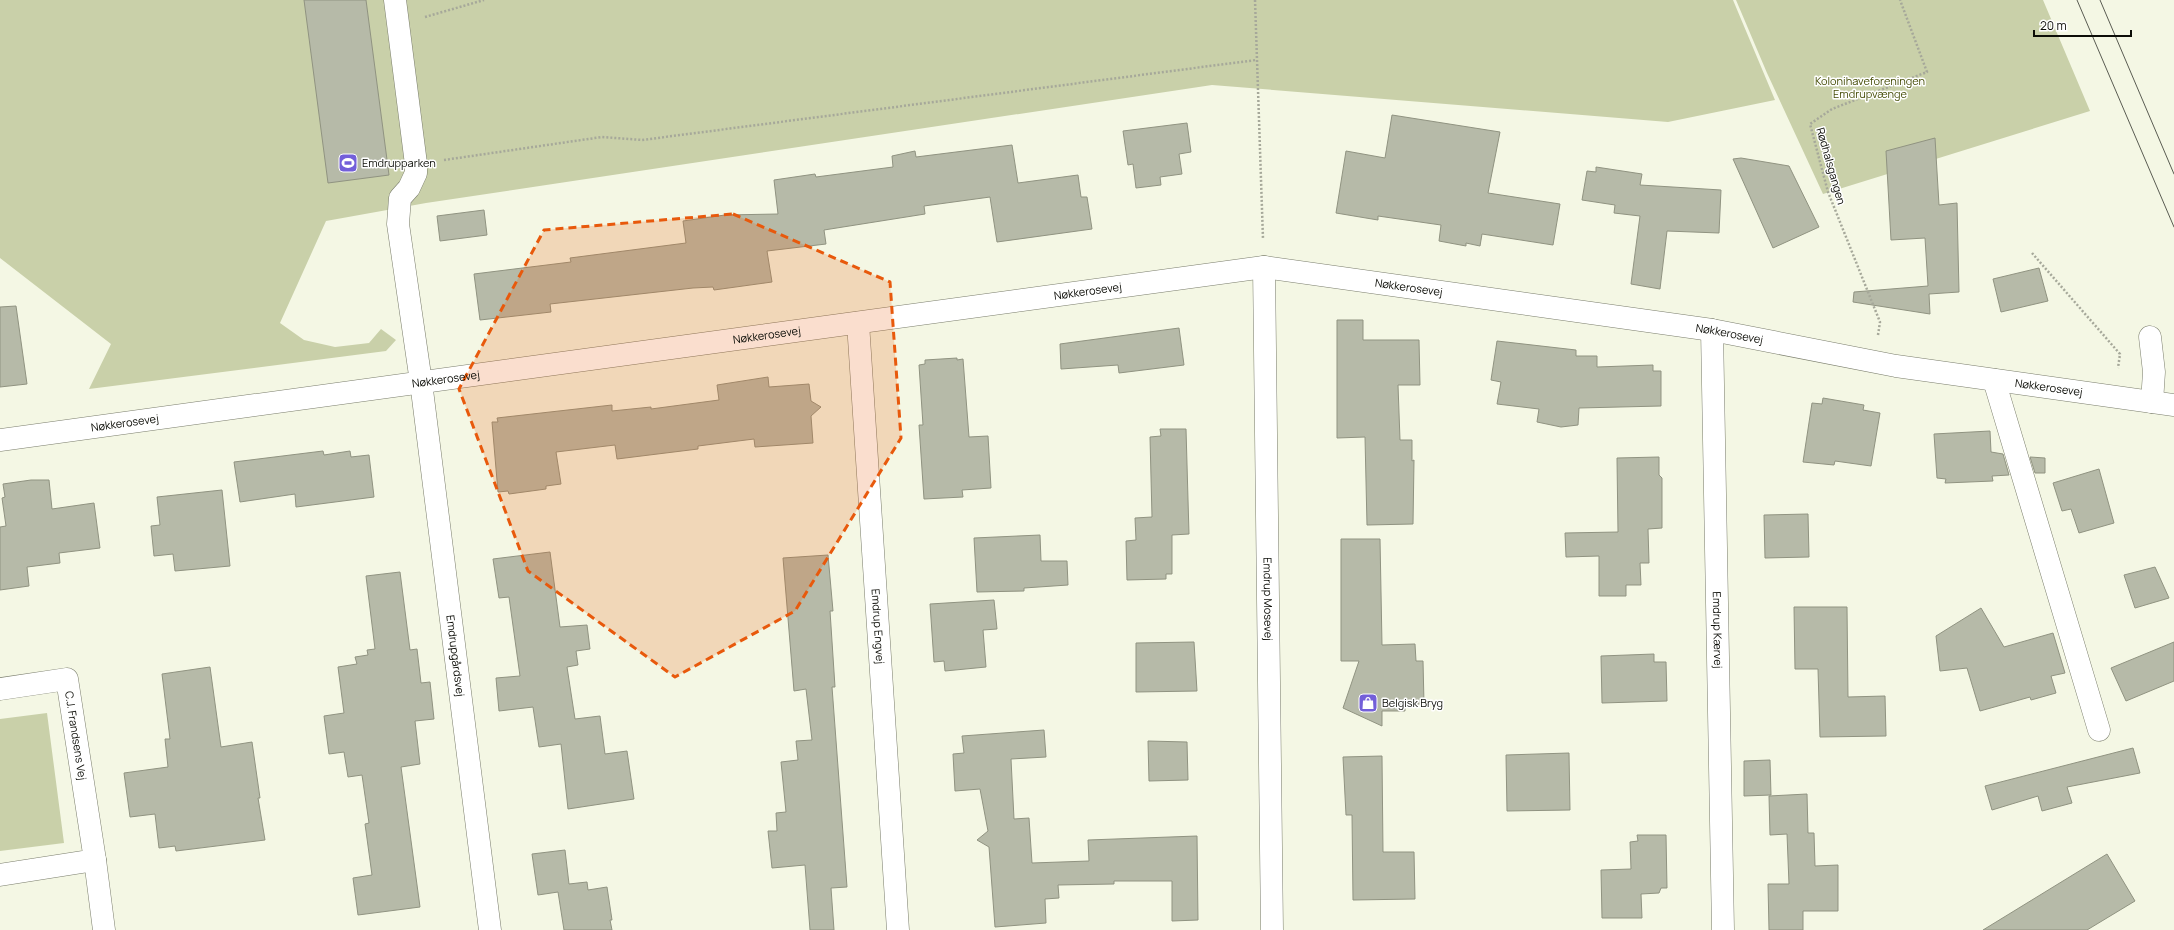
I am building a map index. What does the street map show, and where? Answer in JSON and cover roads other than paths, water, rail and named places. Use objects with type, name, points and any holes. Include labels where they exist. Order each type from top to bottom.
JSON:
[{"type":"street","name":"Emdrupgårdsvej","points":[[394,0],[416,164],[416,173],[409,188],[400,198],[398,224],[421,382],[490,930]]},
{"type":"street","name":"Nøkkerosevej","points":[[0,440],[1264,267],[1712,330],[1874,362],[2174,405]]},
{"type":"street","name":"Emdrup Mosevej","points":[[1264,267],[1272,930]]},
{"type":"street","name":"Emdrup Engvej","points":[[858,323],[898,930]]},
{"type":"street","name":"Emdrup Kærvej","points":[[1712,330],[1723,930]]},
{"type":"street","points":[[2150,337],[2154,372],[2152,402]]},
{"type":"street","points":[[1994,380],[2099,730]]},
{"type":"street","name":"C.J. Frandsens Vej","points":[[0,689],[67,679],[95,860],[104,930]]},
{"type":"street","points":[[0,875],[95,860]]},
{"type":"tram line","points":[[2077,0],[2174,227]]},
{"type":"tram line","points":[[2100,0],[2174,174]]},
{"type":"place","name":"Emdrupparken","points":[[348,163]]},
{"type":"place","name":"Belgisk Bryg","points":[[1368,703]]},
{"type":"park label","name":"Kolonihaveforeningen Emdrupvænge","points":[[1870,87]]}]
